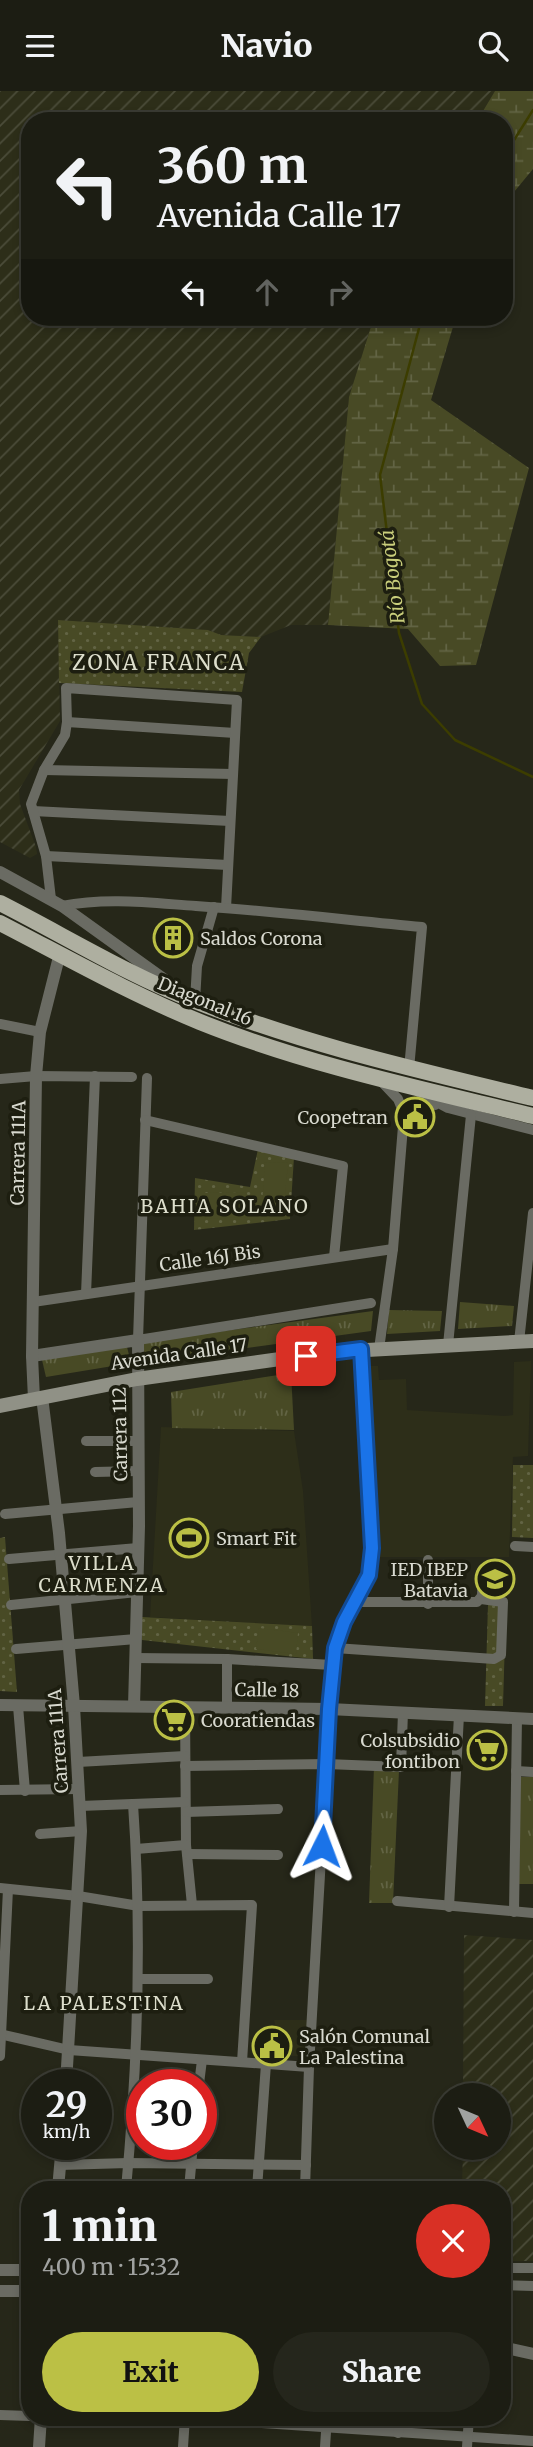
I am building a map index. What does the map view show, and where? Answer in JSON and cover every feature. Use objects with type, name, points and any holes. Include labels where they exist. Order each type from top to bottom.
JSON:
[{"type":"main road","name":"Diagonal 16","points":[[0,903],[140,976],[195,1001],[408,1077],[533,1116]]},
{"type":"main road","name":"Diagonal 16","points":[[0,922],[158,1003],[201,1022],[301,1056],[379,1078],[408,1077],[533,1098]]},
{"type":"main road","name":"Avenida Calle 17","points":[[0,1406],[137,1378],[361,1349],[526,1342]]},
{"type":"street","points":[[51,899],[46,856],[33,811],[33,797],[44,770],[65,735],[66,688],[237,700],[226,908]]},
{"type":"street","points":[[67,722],[235,733]]},
{"type":"street","points":[[44,770],[233,774]]},
{"type":"street","points":[[33,811],[230,821]]},
{"type":"street","points":[[46,856],[228,865]]},
{"type":"street","name":"Diagonal 16","points":[[0,872],[62,906],[195,1001]]},
{"type":"street","points":[[62,906],[128,901],[422,927],[408,1077]]},
{"type":"street","points":[[195,1001],[197,967],[214,907]]},
{"type":"street","name":"Carrera 111A","points":[[60,953],[40,1032],[36,1076],[32,1356],[56,1510],[78,1762],[81,1831],[67,2069]]},
{"type":"street","points":[[0,1024],[40,1032]]},
{"type":"street","points":[[0,1079],[36,1076],[132,1077]]},
{"type":"street","points":[[86,1294],[94,1076]]},
{"type":"street","name":"Diagonal 16","points":[[408,1077],[448,1108],[533,1130]]},
{"type":"street","name":"Carrera 112","points":[[134,1706],[138,1548],[137,1378],[147,1078]]},
{"type":"street","points":[[379,1078],[398,1099],[404,1114],[393,1249],[379,1349]]},
{"type":"street","points":[[404,1114],[412,1105],[419,1103],[448,1108]]},
{"type":"street","points":[[448,1345],[471,1115]]},
{"type":"street","points":[[145,1120],[343,1166],[334,1257]]},
{"type":"street","points":[[526,1342],[533,1213]]},
{"type":"street","name":"Calle 16J Bis","points":[[33,1302],[393,1249]]},
{"type":"street","points":[[32,1356],[371,1303]]},
{"type":"street","points":[[305,2181],[309,2067],[332,1665],[344,1622],[369,1575],[372,1548],[361,1349]]},
{"type":"street","points":[[86,1441],[138,1441]]},
{"type":"street","points":[[95,1472],[138,1471]]},
{"type":"street","points":[[5,1514],[138,1502]]},
{"type":"street","points":[[515,1546],[533,1547]]},
{"type":"street","points":[[9,1559],[138,1548]]},
{"type":"street","points":[[428,1560],[428,1604]]},
{"type":"street","points":[[481,1599],[483,1569]]},
{"type":"street","points":[[11,1605],[137,1592]]},
{"type":"street","points":[[335,1648],[494,1659],[501,1655],[503,1602],[481,1599],[477,1602],[428,1604],[356,1602]]},
{"type":"street","points":[[16,1649],[136,1639]]},
{"type":"street","points":[[135,1658],[227,1659],[332,1665]]},
{"type":"street","points":[[227,1659],[227,1706]]},
{"type":"street","name":"Calle 18","points":[[0,1705],[227,1706],[533,1719]]},
{"type":"street","points":[[18,1706],[25,1791]]},
{"type":"street","points":[[185,1706],[186,1850],[192,1905]]},
{"type":"street","points":[[78,1762],[185,1761],[401,1767],[403,1712]]},
{"type":"street","points":[[449,1907],[459,1715]]},
{"type":"street","points":[[514,1912],[517,1719]]},
{"type":"street","points":[[516,1771],[533,1772]]},
{"type":"street","points":[[0,1790],[79,1789]]},
{"type":"street","points":[[126,2181],[136,2055],[138,1979],[139,1906],[133,1804]]},
{"type":"street","points":[[80,1806],[133,1804],[278,1809]]},
{"type":"street","points":[[40,1834],[81,1831]]},
{"type":"street","points":[[136,1849],[278,1855]]},
{"type":"street","points":[[0,2056],[4,1888],[139,1906],[253,1905],[242,2062]]},
{"type":"street","points":[[397,1901],[533,1913]]},
{"type":"street","points":[[138,1979],[208,1979]]},
{"type":"street","points":[[1,2034],[69,2050],[309,2067]]},
{"type":"street","points":[[201,2069],[202,2060]]},
{"type":"street","points":[[258,2181],[265,2064]]},
{"type":"street","points":[[59,2181],[60,2160]]},
{"type":"street","points":[[190,2181],[191,2160]]},
{"type":"street","points":[[60,2165],[306,2165]]},
{"type":"street","points":[[511,2268],[533,2268]]},
{"type":"street","points":[[0,2270],[21,2270]]},
{"type":"street","points":[[511,2285],[533,2286]]},
{"type":"street","points":[[0,2291],[21,2291]]},
{"type":"street","points":[[511,2349],[533,2354]]},
{"type":"street","points":[[0,2416],[21,2416]]},
{"type":"street","points":[[39,2447],[40,2426]]},
{"type":"street","points":[[183,2447],[184,2426]]},
{"type":"street","points":[[325,2447],[327,2426]]},
{"type":"street","points":[[353,2426],[468,2442],[533,2441]]},
{"type":"street","points":[[398,2426],[398,2433]]},
{"type":"shaded area","points":[[0,91],[495,91],[482,112],[21,112],[21,326],[371,326],[349,397],[328,625],[291,625],[261,637],[220,635],[208,630],[58,620],[60,721],[19,790],[20,804],[37,854],[30,858],[0,842]]},
{"type":"shaded area","points":[[531,1361],[528,1456],[513,1457],[509,1557],[380,1557],[369,1366],[378,1366],[379,1380],[406,1379],[407,1410],[505,1416],[513,1415],[514,1362]]},
{"type":"shaded area","points":[[161,1427],[294,1431],[303,1491],[312,1626],[150,1617]]},
{"type":"shaded area","points":[[464,1935],[533,1940],[533,2261],[511,2261],[511,2181],[462,2181],[463,2160],[511,2160],[511,2083],[463,2083]]},
{"type":"shaded area","points":[[274,2020],[308,2020],[305,2056],[276,2056],[278,2037]]},
{"type":"green space","points":[[495,91],[533,91],[533,169],[513,193],[513,112],[482,112]]},
{"type":"green space","points":[[371,326],[453,326],[431,400],[529,468],[476,665],[440,666],[408,629],[328,625],[349,397]]},
{"type":"green space","points":[[58,620],[208,630],[221,635],[261,637],[249,653],[242,692],[59,683]]},
{"type":"green space","points":[[258,1149],[294,1157],[290,1219],[194,1230],[195,1178],[250,1187]]},
{"type":"green space","points":[[265,1162],[288,1163],[284,1206],[262,1205]]},
{"type":"green space","points":[[245,1192],[246,1217],[206,1219],[205,1193]]},
{"type":"green space","points":[[460,1302],[514,1306],[512,1326],[458,1329]]},
{"type":"green space","points":[[389,1310],[442,1311],[440,1331],[387,1334]]},
{"type":"green space","points":[[373,1311],[371,1331],[143,1362],[142,1342]]},
{"type":"green space","points":[[127,1347],[131,1363],[46,1377],[42,1360]]},
{"type":"green space","points":[[291,1373],[294,1430],[172,1428],[171,1392]]},
{"type":"green space","points":[[513,1465],[533,1465],[533,1538],[512,1537]]},
{"type":"green space","points":[[5,1537],[17,1692],[0,1691],[0,1538]]},
{"type":"green space","points":[[488,1604],[506,1604],[503,1706],[485,1706]]},
{"type":"green space","points":[[142,1617],[312,1626],[313,1659],[142,1640]]},
{"type":"green space","points":[[259,1628],[298,1633],[296,1654],[256,1649]]},
{"type":"green space","points":[[374,1767],[399,1770],[393,1903],[369,1903]]},
{"type":"green space","points":[[520,1777],[533,1777],[533,1884],[519,1884]]},
{"type":"waterway","name":"Río Bogotá","points":[[513,142],[533,110]]},
{"type":"waterway","name":"Río Bogotá","points":[[420,326],[380,475],[399,633],[422,704],[455,740],[533,777]]},
{"type":"place","name":"Saldos Corona","points":[[173,938]]},
{"type":"place","name":"Coopetran","points":[[415,1117]]},
{"type":"place","name":"Smart Fit","points":[[189,1538]]},
{"type":"place","name":"IED IBEP Batavia","points":[[495,1579]]},
{"type":"place","name":"Cooratiendas","points":[[174,1720]]},
{"type":"place","name":"Colsubsidio fontibon","points":[[487,1750]]},
{"type":"place","name":"Salón Comunal La Palestina","points":[[272,2046]]},
{"type":"district","name":"ZONA FRANCA","points":[[159,662]]},
{"type":"district","name":"BAHIA SOLANO","points":[[225,1206]]},
{"type":"district","name":"VILLA CARMENZA","points":[[102,1574]]},
{"type":"district","name":"LA PALESTINA","points":[[104,2003]]},
{"type":"route","points":[[306,1356],[361,1349],[372,1548],[365,1587],[344,1622],[332,1665],[322,1846]]}]
